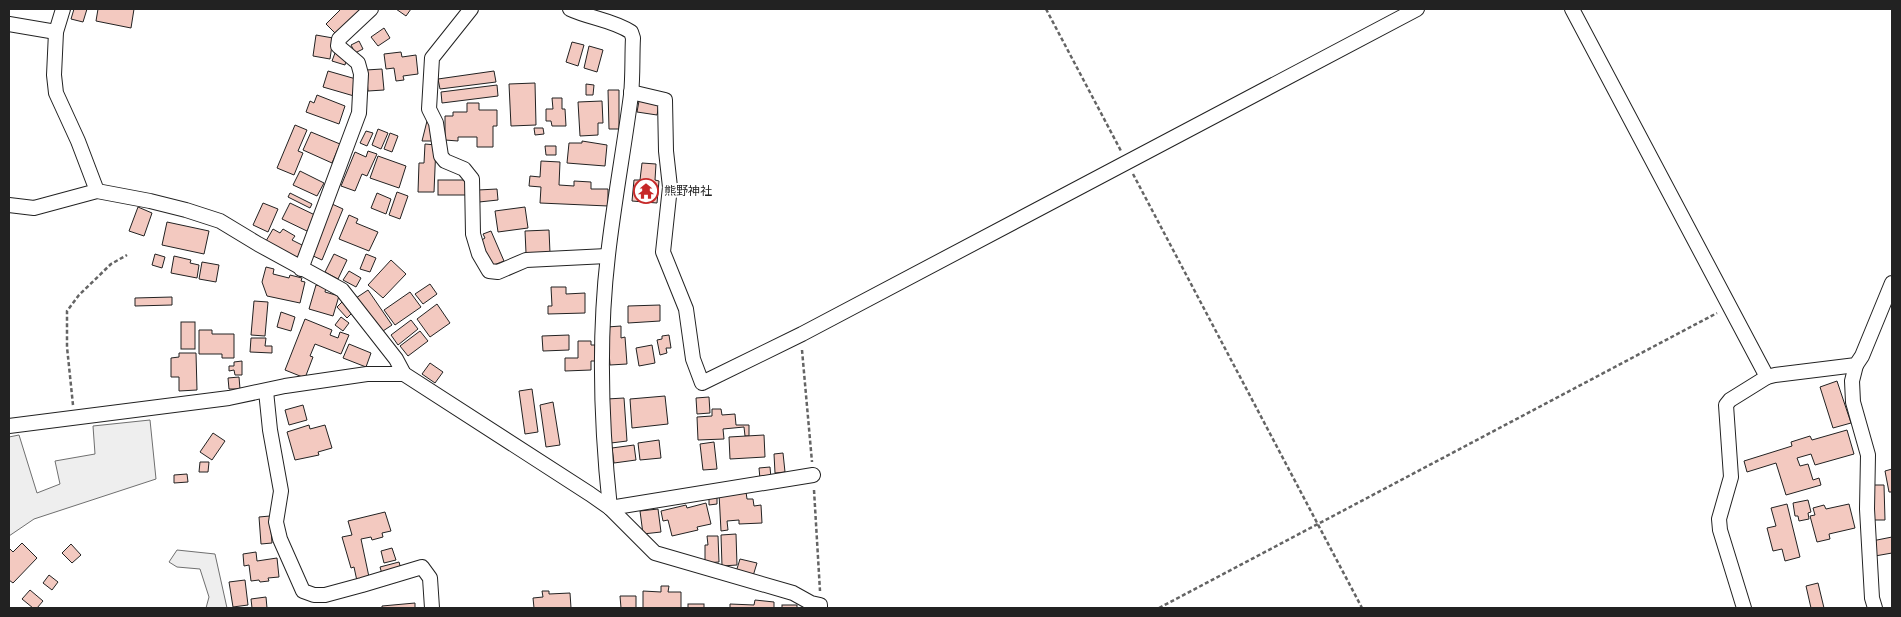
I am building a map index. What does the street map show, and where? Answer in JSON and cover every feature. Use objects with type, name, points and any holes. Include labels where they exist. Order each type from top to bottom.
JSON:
[{"type":"street","points":[[63,9],[56,32],[54,74],[56,93],[78,141],[97,191]]},
{"type":"street","points":[[301,269],[359,113],[361,74],[358,63],[338,46],[340,39],[371,9]]},
{"type":"street","points":[[471,9],[432,58],[429,109],[436,123],[441,156],[446,161],[464,169],[472,178],[473,234],[479,254],[489,271],[498,272],[526,260],[608,256]]},
{"type":"street","points":[[570,9],[583,15],[624,27],[631,32],[633,38],[632,92],[608,256],[600,342],[605,463],[610,508]]},
{"type":"street","points":[[632,92],[665,100],[666,151],[670,187],[663,252],[686,309],[693,359],[702,383],[802,334],[1417,9]]},
{"type":"street","points":[[1572,9],[1767,377]]},
{"type":"street","points":[[9,24],[56,32]]},
{"type":"street","points":[[9,205],[34,208],[97,191],[150,200],[220,221],[301,269],[342,290],[396,359],[404,374],[552,468],[610,508],[655,553],[793,593],[814,606]]},
{"type":"street","points":[[1875,608],[1872,598],[1867,518],[1868,454],[1853,402],[1852,381],[1856,365],[1862,356],[1892,283]]},
{"type":"street","points":[[1744,608],[1719,525],[1719,519],[1732,477],[1726,405],[1730,400],[1767,377],[1856,365]]},
{"type":"street","points":[[9,426],[229,398],[285,386],[367,374],[404,374]]},
{"type":"street","points":[[266,391],[270,430],[281,491],[276,522],[280,539],[303,591],[314,595],[325,595],[422,567],[430,578],[432,608]]},
{"type":"street","points":[[610,508],[813,475]]},
{"type":"path","points":[[1046,9],[1362,608]]},
{"type":"path","points":[[75,417],[67,347],[67,311],[79,295],[111,264],[127,255]]},
{"type":"path","points":[[1159,608],[1729,307]]},
{"type":"shaded area","points":[[150,420],[156,479],[34,519],[9,536],[9,437],[19,435],[37,493],[60,484],[55,461],[95,454],[93,426]]},
{"type":"shaded area","points":[[177,550],[215,554],[227,608],[206,608],[209,597],[200,569],[177,567],[169,562]]},
{"type":"building","points":[[74,9],[87,9],[83,22],[71,19]]},
{"type":"building","points":[[98,9],[134,9],[131,28],[96,21]]},
{"type":"building","points":[[341,9],[358,9],[362,13],[338,36],[326,24]]},
{"type":"building","points":[[396,9],[411,9],[406,16]]},
{"type":"building","points":[[384,28],[390,38],[378,46],[371,37]]},
{"type":"building","points":[[316,35],[333,38],[330,59],[313,56]]},
{"type":"building","points":[[359,41],[363,49],[355,53],[351,45]]},
{"type":"building","points":[[572,42],[584,45],[578,66],[566,62]]},
{"type":"building","points":[[589,46],[603,50],[597,72],[584,68]]},
{"type":"building","points":[[401,52],[402,57],[416,55],[418,74],[403,76],[404,80],[396,81],[394,68],[386,69],[384,54]]},
{"type":"building","points":[[335,53],[347,56],[345,65],[332,61]]},
{"type":"building","points":[[382,69],[384,90],[368,91],[366,70]]},
{"type":"building","points":[[328,71],[356,79],[354,96],[323,87]]},
{"type":"building","points":[[494,71],[496,82],[440,89],[438,79]]},
{"type":"building","points":[[535,83],[536,125],[511,126],[509,84]]},
{"type":"building","points":[[586,84],[594,85],[593,95],[586,95]]},
{"type":"building","points":[[497,85],[498,96],[442,103],[441,92]]},
{"type":"building","points":[[608,90],[619,90],[619,129],[609,129]]},
{"type":"building","points":[[317,95],[345,106],[339,124],[306,112],[310,101],[314,103]]},
{"type":"building","points":[[552,98],[562,98],[562,109],[565,109],[566,126],[552,126],[551,121],[546,121],[546,109],[553,109]]},
{"type":"building","points":[[602,101],[603,123],[598,123],[598,135],[580,136],[578,102]]},
{"type":"building","points":[[639,101],[659,105],[657,115],[637,112]]},
{"type":"building","points":[[467,103],[479,103],[479,110],[497,110],[497,126],[493,126],[493,147],[477,147],[477,137],[458,137],[458,141],[445,140],[445,116],[453,116],[453,112],[467,112]]},
{"type":"building","points":[[427,121],[433,121],[433,141],[422,141]]},
{"type":"building","points":[[295,125],[307,130],[298,151],[303,153],[294,175],[277,168]]},
{"type":"building","points":[[534,128],[543,128],[544,134],[535,135]]},
{"type":"building","points":[[378,129],[388,133],[381,149],[372,145]]},
{"type":"building","points":[[366,131],[373,133],[367,146],[360,143]]},
{"type":"building","points":[[311,132],[340,144],[332,163],[303,150]]},
{"type":"building","points":[[390,133],[398,136],[392,152],[384,149]]},
{"type":"building","points":[[582,141],[607,145],[605,166],[567,163],[569,143],[582,143]]},
{"type":"building","points":[[425,144],[436,145],[434,192],[418,192],[419,163],[424,163]]},
{"type":"building","points":[[545,146],[556,146],[556,155],[546,155]]},
{"type":"building","points":[[368,151],[377,154],[367,176],[362,174],[355,191],[341,186],[355,152],[366,157]]},
{"type":"building","points":[[378,156],[406,166],[399,188],[370,178]]},
{"type":"building","points":[[541,161],[560,162],[559,185],[574,186],[574,181],[591,182],[591,189],[608,189],[608,206],[540,203],[541,187],[529,186],[530,176],[540,177]]},
{"type":"building","name":"熊野神社","points":[[642,163],[656,164],[655,180],[659,181],[657,203],[632,201],[634,180],[640,180]]},
{"type":"building","points":[[300,171],[324,183],[317,196],[293,185]]},
{"type":"building","points":[[438,180],[466,180],[466,195],[438,195]]},
{"type":"building","points":[[497,189],[498,200],[479,202],[478,190]]},
{"type":"building","points":[[397,192],[408,196],[400,219],[389,215]]},
{"type":"building","points":[[290,193],[312,204],[310,208],[288,197]]},
{"type":"building","points":[[377,193],[391,199],[386,214],[371,208]]},
{"type":"building","points":[[263,203],[278,209],[268,232],[253,225]]},
{"type":"building","points":[[290,203],[317,216],[309,232],[282,219]]},
{"type":"building","points":[[332,204],[343,209],[322,260],[311,255]]},
{"type":"building","points":[[138,207],[152,213],[144,236],[129,231]]},
{"type":"building","points":[[525,207],[528,228],[498,232],[495,211]]},
{"type":"building","points":[[349,215],[358,219],[356,223],[378,232],[369,251],[339,239]]},
{"type":"building","points":[[167,222],[209,231],[204,254],[162,245]]},
{"type":"building","points":[[273,229],[280,233],[283,229],[295,236],[292,240],[304,246],[297,258],[266,241]]},
{"type":"building","points":[[549,230],[550,253],[526,253],[525,231]]},
{"type":"building","points":[[491,231],[504,261],[491,266],[480,241],[485,238],[483,234]]},
{"type":"building","points":[[155,254],[165,257],[162,268],[152,265]]},
{"type":"building","points":[[334,254],[347,260],[338,279],[325,272]]},
{"type":"building","points":[[366,254],[376,258],[370,272],[360,269]]},
{"type":"building","points":[[174,256],[191,260],[190,263],[199,265],[197,278],[171,273]]},
{"type":"building","points":[[391,260],[406,274],[383,298],[368,285]]},
{"type":"building","points":[[202,262],[219,265],[216,282],[199,279]]},
{"type":"building","points":[[266,267],[274,269],[273,274],[289,278],[290,275],[302,278],[301,281],[305,282],[300,303],[267,296],[262,282]]},
{"type":"building","points":[[349,271],[361,278],[356,287],[343,280]]},
{"type":"building","points":[[430,284],[437,294],[423,304],[415,294]]},
{"type":"building","points":[[316,285],[326,287],[325,292],[339,296],[333,316],[309,309]]},
{"type":"building","points":[[551,287],[566,287],[566,294],[585,293],[585,313],[548,314],[548,306],[552,306]]},
{"type":"building","points":[[368,290],[392,325],[380,333],[356,298]]},
{"type":"building","points":[[410,292],[421,307],[395,325],[384,310]]},
{"type":"building","points":[[172,297],[172,305],[135,306],[135,298]]},
{"type":"building","points":[[254,301],[268,302],[265,336],[251,335]]},
{"type":"building","points":[[343,301],[353,312],[347,318],[337,307]]},
{"type":"building","points":[[437,304],[450,323],[430,337],[417,319]]},
{"type":"building","points":[[660,305],[660,321],[628,323],[628,306]]},
{"type":"building","points":[[281,312],[295,317],[291,331],[277,327]]},
{"type":"building","points":[[341,317],[349,323],[343,331],[335,325]]},
{"type":"building","points":[[305,319],[332,330],[330,335],[338,338],[340,332],[349,335],[341,354],[315,344],[310,356],[313,357],[305,378],[285,370]]},
{"type":"building","points":[[411,320],[418,329],[398,345],[391,335]]},
{"type":"building","points":[[181,322],[195,322],[195,349],[181,349]]},
{"type":"building","points":[[621,326],[621,338],[625,337],[627,364],[610,365],[607,327]]},
{"type":"building","points":[[199,330],[212,330],[212,334],[234,334],[234,358],[222,358],[222,354],[199,354]]},
{"type":"building","points":[[420,331],[428,341],[408,356],[400,346]]},
{"type":"building","points":[[569,335],[569,350],[543,351],[542,336]]},
{"type":"building","points":[[669,335],[671,348],[666,348],[667,353],[660,355],[657,340],[662,339],[662,336]]},
{"type":"building","points":[[251,338],[266,338],[265,346],[272,346],[272,353],[250,352]]},
{"type":"building","points":[[578,341],[591,341],[591,345],[595,345],[595,361],[591,361],[591,370],[565,371],[565,358],[578,358]]},
{"type":"building","points":[[349,344],[371,353],[366,367],[343,358]]},
{"type":"building","points":[[652,345],[655,363],[639,366],[636,348]]},
{"type":"building","points":[[179,353],[196,353],[197,390],[179,391],[179,377],[171,377],[171,358],[179,357]]},
{"type":"building","points":[[242,361],[242,375],[235,375],[234,370],[229,371],[229,366],[234,366],[234,362]]},
{"type":"building","points":[[430,363],[443,372],[435,383],[422,374]]},
{"type":"building","points":[[239,377],[240,389],[229,389],[228,378]]},
{"type":"building","points":[[1837,381],[1851,423],[1833,428],[1820,387]]},
{"type":"building","points":[[532,389],[538,432],[525,434],[519,391]]},
{"type":"building","points":[[665,396],[668,424],[632,428],[630,399]]},
{"type":"building","points":[[709,397],[710,413],[697,414],[696,398]]},
{"type":"building","points":[[624,398],[627,441],[611,443],[607,399]]},
{"type":"building","points":[[553,402],[560,445],[546,447],[540,405]]},
{"type":"building","points":[[303,405],[307,420],[289,425],[285,410]]},
{"type":"building","points":[[712,409],[721,409],[722,415],[735,414],[736,425],[749,425],[749,436],[745,436],[744,427],[723,429],[724,439],[698,440],[697,417],[712,416]]},
{"type":"building","points":[[309,425],[310,429],[325,425],[332,448],[318,452],[319,455],[295,460],[287,432]]},
{"type":"building","points":[[1847,430],[1854,454],[1815,465],[1811,454],[1797,458],[1800,466],[1808,464],[1813,480],[1819,478],[1821,485],[1786,495],[1776,463],[1747,472],[1744,461],[1792,446],[1791,442],[1810,436],[1812,440]]},
{"type":"building","points":[[213,433],[225,441],[212,460],[200,452]]},
{"type":"building","points":[[764,435],[765,457],[730,459],[729,437]]},
{"type":"building","points":[[659,440],[661,458],[640,460],[638,443]]},
{"type":"building","points":[[714,442],[717,469],[703,470],[700,444]]},
{"type":"building","points":[[634,445],[636,460],[614,463],[612,448]]},
{"type":"building","points":[[783,453],[785,472],[775,473],[774,454]]},
{"type":"building","points":[[200,462],[209,462],[208,472],[199,472]]},
{"type":"building","points":[[770,467],[771,478],[760,479],[759,468]]},
{"type":"building","points":[[1892,469],[1892,492],[1889,492],[1885,471]]},
{"type":"building","points":[[187,474],[188,482],[174,483],[174,475]]},
{"type":"building","points":[[1872,485],[1884,485],[1885,520],[1873,520]]},
{"type":"building","points":[[746,492],[747,499],[753,499],[754,506],[761,505],[762,523],[739,524],[739,520],[727,521],[728,530],[721,531],[719,493]]},
{"type":"building","points":[[709,497],[717,497],[717,504],[709,505]]},
{"type":"building","points":[[1808,500],[1811,512],[1808,513],[1809,519],[1799,521],[1798,516],[1795,516],[1793,503]]},
{"type":"building","points":[[706,503],[711,524],[697,527],[698,530],[672,536],[668,520],[663,521],[661,511],[686,505],[687,508]]},
{"type":"building","points":[[1787,504],[1800,557],[1785,561],[1782,549],[1773,551],[1767,528],[1776,526],[1771,508]]},
{"type":"building","points":[[1849,504],[1855,528],[1829,534],[1830,539],[1817,542],[1810,516],[1815,515],[1813,508],[1824,505],[1826,509]]},
{"type":"building","points":[[658,509],[661,532],[643,534],[640,511]]},
{"type":"building","points":[[385,512],[391,531],[382,533],[383,537],[372,540],[371,537],[361,539],[369,577],[357,581],[354,567],[351,568],[342,537],[352,535],[348,521]]},
{"type":"building","points":[[270,516],[272,543],[261,544],[259,517]]},
{"type":"building","points":[[736,534],[737,565],[722,566],[721,535]]},
{"type":"building","points":[[707,536],[718,536],[719,562],[705,563],[705,545],[708,545]]},
{"type":"building","points":[[1892,537],[1892,553],[1875,556],[1872,541]]},
{"type":"building","points":[[22,543],[37,558],[13,583],[9,580],[9,548],[13,552]]},
{"type":"building","points":[[71,544],[81,555],[72,563],[62,553]]},
{"type":"building","points":[[392,548],[396,560],[384,563],[381,551]]},
{"type":"building","points":[[256,552],[257,561],[277,558],[279,577],[268,578],[269,581],[251,581],[249,565],[244,566],[243,554]]},
{"type":"building","points":[[740,559],[757,563],[753,576],[736,572]]},
{"type":"building","points":[[399,562],[401,569],[382,574],[380,567]]},
{"type":"building","points":[[49,575],[58,582],[52,590],[43,583]]},
{"type":"building","points":[[245,580],[248,605],[233,607],[229,582]]},
{"type":"building","points":[[1818,583],[1824,608],[1811,608],[1806,586]]},
{"type":"building","points":[[661,586],[669,586],[668,592],[681,592],[681,608],[643,608],[643,591],[661,592]]},
{"type":"building","points":[[30,590],[43,601],[37,608],[33,608],[22,599]]},
{"type":"building","points":[[542,591],[549,591],[549,594],[570,593],[571,608],[534,608],[533,598],[543,597]]},
{"type":"building","points":[[620,596],[636,596],[636,608],[621,608]]},
{"type":"building","points":[[266,597],[267,608],[252,608],[251,599]]},
{"type":"building","points":[[755,600],[774,602],[774,608],[730,608],[730,604],[754,605]]},
{"type":"building","points":[[415,603],[415,608],[382,608],[382,606]]},
{"type":"building","points":[[688,604],[704,604],[704,608],[688,608]]},
{"type":"building","points":[[782,605],[797,605],[797,608],[782,608]]},
{"type":"place","name":"熊野神社","points":[[646,191]]}]
